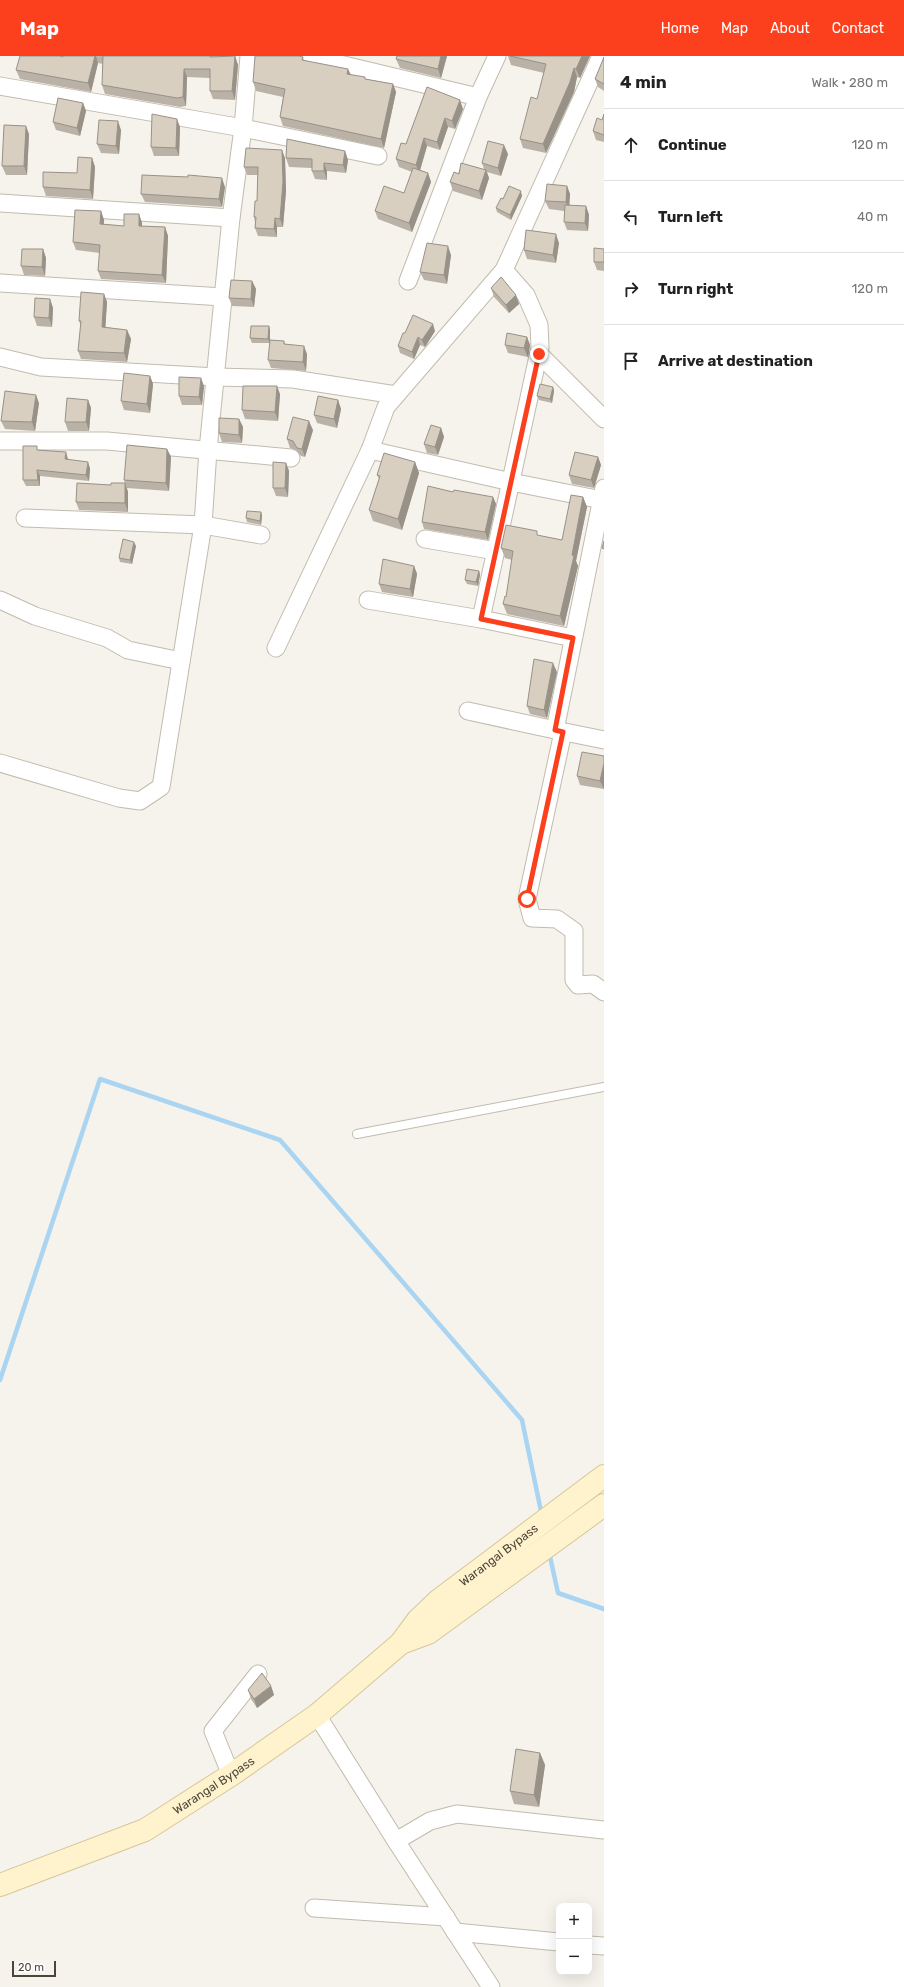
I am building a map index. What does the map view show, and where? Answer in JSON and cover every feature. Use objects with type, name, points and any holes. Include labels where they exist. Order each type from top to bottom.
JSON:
[{"type":"main road","name":"Warangal Bypass","points":[[492,1573],[558,1512],[604,1476]]},
{"type":"main road","name":"Warangal Bypass","points":[[1,1884],[145,1830],[231,1775],[317,1715],[401,1643],[418,1620],[439,1600],[569,1532],[604,1505]]},
{"type":"street","points":[[0,763],[119,798],[140,801],[161,787],[203,525],[208,450],[223,297],[231,218],[243,128],[249,56]]},
{"type":"street","points":[[306,56],[478,97]]},
{"type":"street","points":[[408,281],[478,97],[497,56]]},
{"type":"street","points":[[276,648],[370,450],[386,407],[504,270],[601,56]]},
{"type":"street","points":[[0,87],[243,128],[378,156]]},
{"type":"street","points":[[0,202],[231,218]]},
{"type":"street","points":[[481,619],[539,354],[539,325],[526,295],[504,270]]},
{"type":"street","points":[[0,283],[223,297]]},
{"type":"street","points":[[539,354],[604,420]]},
{"type":"street","points":[[0,357],[41,367],[216,377],[293,379],[396,395]]},
{"type":"street","points":[[0,441],[107,441],[291,458]]},
{"type":"street","points":[[370,450],[511,482],[603,494],[573,638],[559,731],[527,899],[532,918],[557,919],[574,931],[574,980],[578,985],[593,984],[604,992]]},
{"type":"street","points":[[25,518],[203,525],[261,535]]},
{"type":"street","points":[[425,539],[496,551]]},
{"type":"street","points":[[0,600],[36,616],[107,638],[128,650],[181,661]]},
{"type":"street","points":[[368,600],[481,619],[573,638]]},
{"type":"street","points":[[468,711],[604,740]]},
{"type":"street","points":[[231,1775],[213,1731],[258,1674]]},
{"type":"street","points":[[317,1715],[396,1841],[491,1987]]},
{"type":"street","points":[[396,1841],[430,1821],[457,1814],[604,1830]]},
{"type":"street","points":[[314,1908],[446,1917]]},
{"type":"street","points":[[455,1932],[556,1942]]},
{"type":"street","points":[[592,1945],[604,1946]]},
{"type":"lane","points":[[357,1134],[604,1087]]},
{"type":"building","points":[[20,56],[95,56],[88,83],[16,70]]},
{"type":"building","points":[[103,56],[235,56],[232,91],[210,91],[210,69],[184,69],[183,97],[177,98],[102,85]]},
{"type":"building","points":[[255,56],[299,56],[303,57],[302,60],[348,69],[347,74],[393,84],[381,139],[280,117],[285,89],[253,82]]},
{"type":"building","points":[[397,56],[441,56],[438,69],[396,59]]},
{"type":"building","points":[[510,56],[582,56],[576,69],[574,68],[570,82],[543,144],[520,139],[531,97],[537,99],[546,64]]},
{"type":"building","points":[[604,57],[604,84],[595,79]]},
{"type":"building","points":[[427,87],[460,100],[452,121],[445,118],[437,142],[424,138],[416,165],[396,159],[401,143],[406,144]]},
{"type":"building","points":[[58,98],[83,103],[77,128],[53,122]]},
{"type":"building","points":[[152,114],[177,119],[176,148],[151,147]]},
{"type":"building","points":[[604,114],[604,135],[593,131],[597,118],[602,120]]},
{"type":"building","points":[[99,120],[118,121],[116,146],[97,144]]},
{"type":"building","points":[[4,125],[26,126],[24,166],[2,166]]},
{"type":"building","points":[[287,139],[345,151],[343,165],[324,163],[324,171],[312,171],[312,159],[286,158]]},
{"type":"building","points":[[488,141],[504,145],[498,168],[482,163]]},
{"type":"building","points":[[246,148],[282,150],[283,182],[280,219],[275,218],[274,229],[255,228],[256,217],[254,217],[255,201],[257,201],[258,167],[244,167]]},
{"type":"building","points":[[78,157],[92,158],[90,190],[43,187],[43,172],[77,173]]},
{"type":"building","points":[[461,163],[486,170],[479,191],[450,182],[454,172],[459,174]]},
{"type":"building","points":[[413,168],[428,173],[409,223],[375,211],[384,186],[404,193]]},
{"type":"building","points":[[142,175],[188,177],[188,175],[222,178],[219,199],[141,194]]},
{"type":"building","points":[[547,184],[567,186],[566,202],[545,201]]},
{"type":"building","points":[[509,186],[521,191],[510,215],[496,208],[501,198],[503,199]]},
{"type":"building","points":[[565,205],[586,206],[585,223],[564,222]]},
{"type":"building","points":[[75,210],[101,211],[100,224],[124,226],[124,214],[139,214],[139,226],[165,227],[162,275],[98,271],[100,245],[73,242]]},
{"type":"building","points":[[526,230],[556,234],[553,255],[524,250]]},
{"type":"building","points":[[427,243],[448,246],[444,275],[420,272]]},
{"type":"building","points":[[594,248],[604,249],[604,262],[594,262]]},
{"type":"building","points":[[22,249],[43,249],[42,267],[21,266]]},
{"type":"building","points":[[501,277],[516,295],[506,305],[491,288]]},
{"type":"building","points":[[231,280],[252,281],[251,299],[229,298]]},
{"type":"building","points":[[81,292],[104,294],[102,327],[127,330],[124,353],[78,351],[81,321],[79,321]]},
{"type":"building","points":[[35,298],[50,299],[49,318],[34,317]]},
{"type":"building","points":[[413,315],[433,324],[422,340],[418,337],[412,352],[398,346]]},
{"type":"building","points":[[251,326],[269,326],[268,339],[250,338]]},
{"type":"building","points":[[507,333],[527,337],[524,348],[505,345]]},
{"type":"building","points":[[270,340],[284,341],[284,344],[304,346],[303,362],[268,360]]},
{"type":"building","points":[[124,373],[150,376],[147,404],[121,401]]},
{"type":"building","points":[[179,377],[201,378],[199,397],[179,396]]},
{"type":"building","points":[[540,384],[553,387],[550,399],[537,396]]},
{"type":"building","points":[[243,386],[277,386],[275,412],[242,410]]},
{"type":"building","points":[[5,391],[36,395],[32,422],[1,421]]},
{"type":"building","points":[[318,396],[338,400],[334,419],[314,415]]},
{"type":"building","points":[[67,398],[88,400],[86,422],[65,422]]},
{"type":"building","points":[[293,417],[309,421],[302,449],[297,448],[293,441],[287,439]]},
{"type":"building","points":[[219,418],[239,419],[239,435],[219,433]]},
{"type":"building","points":[[431,425],[441,428],[435,447],[424,444]]},
{"type":"building","points":[[127,445],[167,449],[166,483],[124,480]]},
{"type":"building","points":[[23,446],[37,446],[37,450],[66,452],[65,459],[88,462],[86,475],[37,470],[38,480],[23,480]]},
{"type":"building","points":[[575,452],[598,457],[591,480],[569,475]]},
{"type":"building","points":[[384,453],[415,462],[398,519],[369,510],[380,476],[377,475]]},
{"type":"building","points":[[273,462],[286,463],[285,488],[273,488]]},
{"type":"building","points":[[77,483],[111,485],[111,483],[125,483],[125,503],[76,502]]},
{"type":"building","points":[[428,486],[453,492],[454,490],[493,497],[485,532],[422,522]]},
{"type":"building","points":[[571,495],[583,497],[572,555],[574,556],[560,616],[503,604],[505,596],[506,597],[513,551],[501,548],[506,525],[537,531],[537,535],[562,540]]},
{"type":"building","points":[[247,511],[261,512],[260,521],[246,518]]},
{"type":"building","points":[[123,539],[134,542],[130,560],[119,558]]},
{"type":"building","points":[[383,559],[414,566],[410,589],[379,584]]},
{"type":"building","points":[[467,569],[479,571],[476,582],[465,580]]},
{"type":"building","points":[[534,659],[553,663],[544,710],[527,706]]},
{"type":"building","points":[[582,752],[604,756],[600,781],[577,776]]},
{"type":"building","points":[[262,1673],[271,1686],[254,1699],[248,1690]]},
{"type":"building","points":[[516,1749],[540,1753],[534,1795],[510,1791]]},
{"type":"waterway","points":[[0,1380],[100,1079],[280,1140],[522,1420],[542,1516]]},
{"type":"waterway","points":[[549,1552],[558,1593],[604,1609]]},
{"type":"route","points":[[527,899],[563,732],[555,730],[573,638],[481,619],[539,354]]}]
